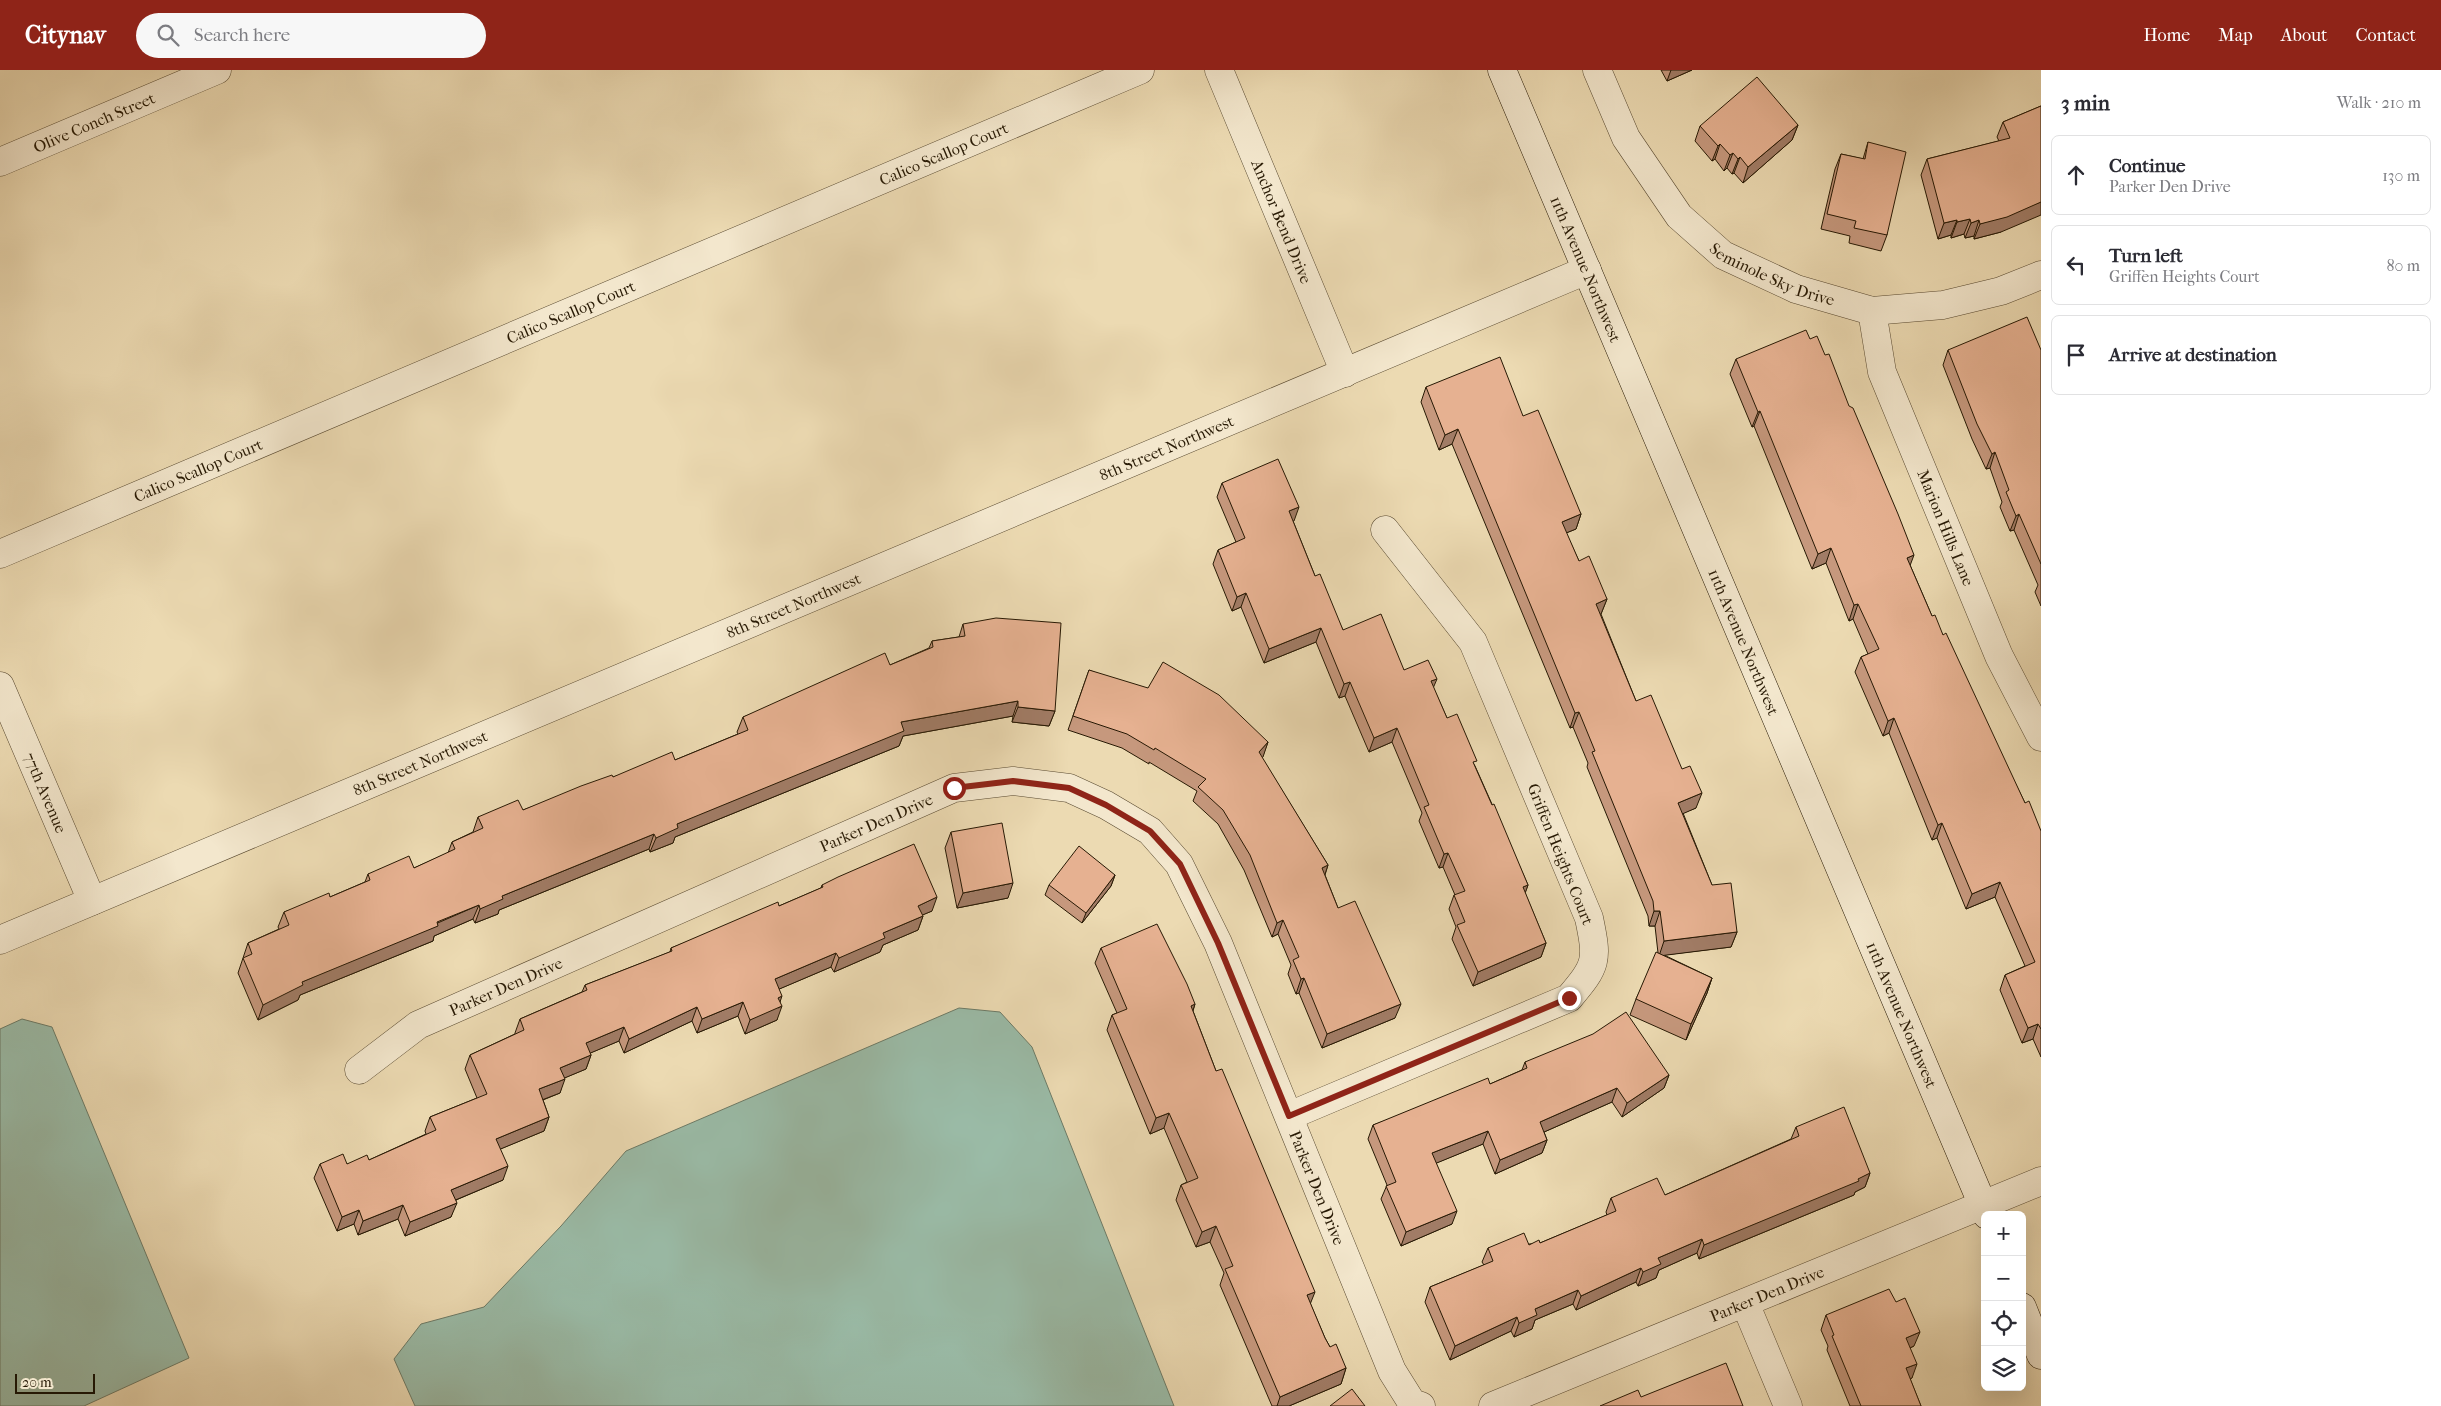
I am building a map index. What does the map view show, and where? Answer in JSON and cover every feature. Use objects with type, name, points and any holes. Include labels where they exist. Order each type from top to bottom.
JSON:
[{"type":"street","name":"Olive Conch Street","points":[[0,162],[217,70]]},
{"type":"street","name":"Calico Scallop Court","points":[[0,554],[1140,70]]},
{"type":"street","name":"Anchor Bend Drive","points":[[1219,70],[1345,373]]},
{"type":"street","name":"11th Avenue Northwest","points":[[1502,70],[1985,1210]]},
{"type":"street","name":"Seminole Sky Drive","points":[[1597,70],[1626,138],[1679,216],[1723,255],[1796,289],[1872,310],[1943,306],[2001,291],[2041,275]]},
{"type":"street","name":"8th Street Northwest","points":[[0,940],[1587,270]]},
{"type":"street","name":"Marion Hills Lane","points":[[1872,310],[1882,372],[2000,656],[2041,737]]},
{"type":"street","name":"Griffen Heights Court","points":[[1289,1116],[1569,998],[1590,973],[1596,948],[1589,918],[1473,642],[1385,530]]},
{"type":"street","name":"77th Avenue","points":[[0,686],[92,900]]},
{"type":"street","name":"Parker Den Drive","points":[[359,1070],[418,1024],[954,788],[1013,781],[1069,788],[1106,805],[1150,831],[1180,864],[1218,943],[1392,1371],[1412,1403],[1421,1406]]},
{"type":"street","name":"Parker Den Drive","points":[[1493,1406],[1745,1303],[1985,1210],[2041,1181]]},
{"type":"street","points":[[1745,1303],[1788,1406]]},
{"type":"street","points":[[2026,1317],[2041,1355]]},
{"type":"shaded area","points":[[959,1008],[1000,1012],[1032,1047],[1174,1406],[415,1406],[394,1359],[421,1324],[484,1307],[561,1226],[626,1151]]},
{"type":"shaded area","points":[[22,1019],[52,1027],[189,1358],[84,1406],[0,1406],[0,1029]]},
{"type":"building","points":[[1757,77],[1798,125],[1748,167],[1740,157],[1738,159],[1733,153],[1730,155],[1720,144],[1718,146],[1700,126]]},
{"type":"building","points":[[2041,106],[2041,202],[2007,217],[1980,224],[1979,220],[1971,223],[1970,219],[1944,223],[1927,159],[2010,138],[2003,122]]},
{"type":"building","points":[[1868,142],[1906,152],[1887,235],[1854,228],[1856,221],[1827,214],[1841,154],[1865,159]]},
{"type":"building","points":[[2027,317],[2041,350],[2041,564],[2019,514],[2016,516],[2006,492],[2009,490],[1995,452],[1992,454],[1977,424],[1948,350]]},
{"type":"building","points":[[1806,330],[1810,339],[1817,336],[1825,355],[1829,354],[1849,406],[1853,408],[1898,514],[1914,555],[1907,558],[1932,616],[1935,615],[1943,635],[1946,633],[2025,803],[2029,801],[2041,831],[2041,1029],[2038,1024],[2028,1028],[2005,975],[2035,962],[2000,882],[1972,894],[1942,823],[1938,825],[1894,718],[1888,721],[1861,657],[1879,649],[1858,604],[1854,605],[1831,548],[1818,554],[1760,411],[1758,412],[1736,359]]},
{"type":"building","points":[[1500,357],[1523,416],[1538,410],[1581,514],[1562,522],[1579,561],[1589,556],[1607,599],[1596,604],[1636,701],[1651,695],[1682,769],[1690,766],[1702,793],[1678,803],[1712,885],[1731,883],[1737,932],[1664,941],[1660,911],[1654,911],[1653,901],[1592,752],[1595,751],[1579,712],[1575,713],[1458,429],[1445,435],[1426,387]]},
{"type":"building","points":[[1278,459],[1299,507],[1289,511],[1315,576],[1320,574],[1343,630],[1381,614],[1404,670],[1428,660],[1437,679],[1431,681],[1447,718],[1457,714],[1477,761],[1473,762],[1492,805],[1494,804],[1528,885],[1523,887],[1546,943],[1478,972],[1457,925],[1465,922],[1454,895],[1465,891],[1448,853],[1444,854],[1424,807],[1429,805],[1397,728],[1374,738],[1350,682],[1344,684],[1321,628],[1269,649],[1246,593],[1237,597],[1218,550],[1245,538],[1222,483]]},
{"type":"building","points":[[996,618],[1061,623],[1055,711],[1018,707],[1018,701],[901,722],[904,731],[677,824],[678,828],[656,838],[654,834],[502,896],[503,899],[480,909],[479,905],[437,922],[438,926],[302,982],[303,985],[263,1005],[243,958],[252,954],[248,943],[289,925],[284,912],[329,893],[330,897],[370,880],[368,874],[409,856],[414,868],[455,849],[452,842],[483,828],[478,817],[518,800],[523,810],[581,786],[612,775],[613,777],[672,752],[675,760],[748,730],[743,717],[885,653],[890,665],[933,647],[932,641],[965,636],[963,624]]},
{"type":"building","points":[[1163,662],[1219,695],[1268,742],[1259,752],[1328,865],[1322,868],[1338,908],[1355,901],[1401,1004],[1327,1034],[1304,978],[1301,979],[1293,960],[1299,957],[1283,920],[1277,923],[1250,855],[1223,810],[1198,787],[1206,779],[1155,748],[1154,750],[1127,734],[1073,716],[1089,670],[1148,688]]},
{"type":"building","points":[[1002,823],[1013,883],[963,893],[951,832]]},
{"type":"building","points":[[914,844],[937,897],[918,906],[923,916],[883,933],[885,938],[839,958],[836,953],[775,979],[782,996],[778,998],[782,1006],[750,1020],[743,1002],[702,1019],[697,1007],[629,1039],[624,1027],[586,1043],[591,1055],[560,1068],[565,1079],[539,1089],[549,1117],[496,1139],[508,1166],[451,1190],[457,1203],[410,1222],[403,1205],[363,1221],[359,1210],[342,1217],[320,1164],[343,1154],[347,1164],[367,1155],[369,1160],[436,1130],[430,1117],[487,1094],[470,1055],[524,1030],[520,1019],[587,990],[585,985],[672,951],[671,948],[778,902],[779,906],[823,887],[822,885],[838,877]]},
{"type":"building","points":[[1079,846],[1115,875],[1086,913],[1049,885]]},
{"type":"building","points":[[1157,924],[1187,984],[1195,1004],[1191,1006],[1216,1071],[1222,1069],[1315,1292],[1307,1295],[1325,1338],[1330,1347],[1336,1344],[1346,1368],[1280,1397],[1225,1269],[1233,1266],[1216,1226],[1202,1232],[1181,1185],[1198,1178],[1169,1113],[1156,1118],[1112,1015],[1127,1009],[1101,948]]},
{"type":"building","points":[[1656,952],[1712,978],[1691,1024],[1636,999]]},
{"type":"building","points":[[1626,1012],[1669,1075],[1627,1103],[1617,1088],[1540,1122],[1547,1140],[1500,1160],[1488,1131],[1432,1153],[1457,1211],[1406,1232],[1386,1186],[1396,1182],[1373,1125],[1488,1078],[1490,1084],[1527,1068],[1525,1062],[1593,1034]]},
{"type":"building","points":[[1844,1107],[1870,1173],[1858,1179],[1859,1181],[1704,1245],[1702,1239],[1658,1258],[1661,1264],[1643,1272],[1641,1268],[1581,1296],[1578,1290],[1535,1309],[1537,1315],[1519,1323],[1517,1317],[1455,1346],[1430,1287],[1493,1261],[1488,1248],[1524,1233],[1529,1245],[1539,1240],[1540,1243],[1616,1211],[1611,1198],[1657,1178],[1665,1195],[1799,1136],[1796,1127]]},
{"type":"building","points":[[1889,1289],[1896,1302],[1905,1298],[1920,1332],[1906,1338],[1917,1364],[1906,1368],[1921,1406],[1861,1406],[1832,1336],[1834,1335],[1826,1315]]},
{"type":"building","points":[[1726,1363],[1743,1406],[1600,1406],[1638,1390],[1641,1397]]},
{"type":"building","points":[[1352,1389],[1365,1406],[1330,1406]]},
{"type":"route","points":[[954,788],[1013,781],[1069,788],[1106,805],[1150,831],[1180,864],[1218,943],[1289,1116],[1569,998]]}]
